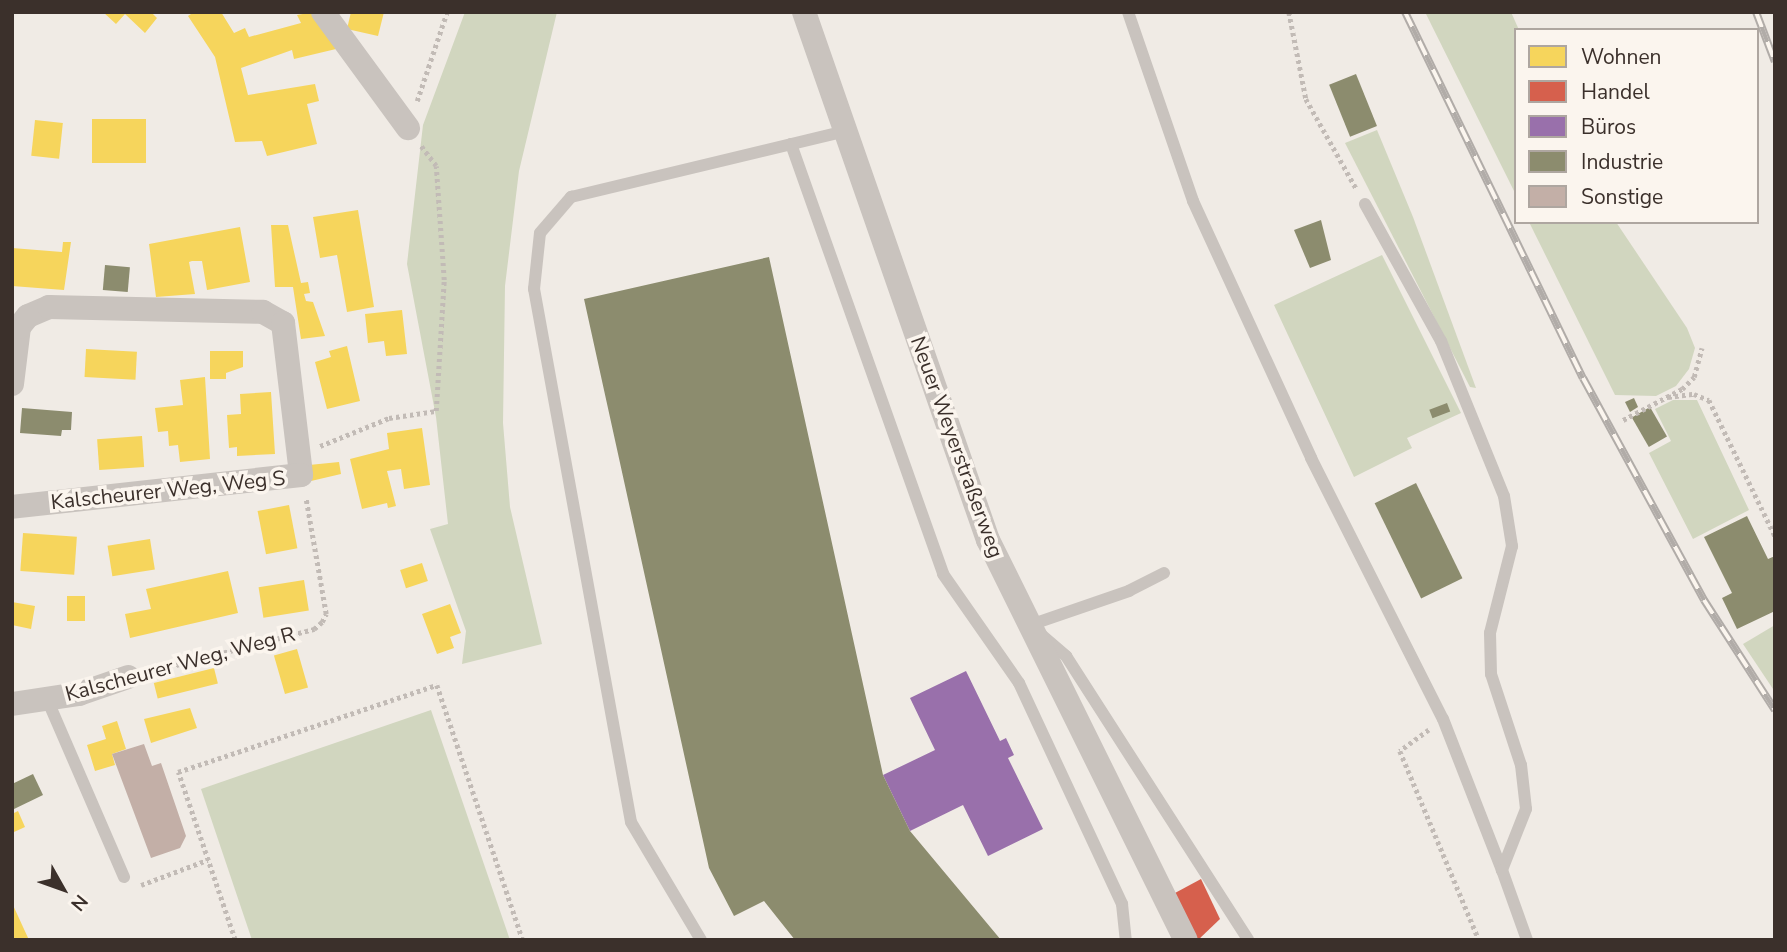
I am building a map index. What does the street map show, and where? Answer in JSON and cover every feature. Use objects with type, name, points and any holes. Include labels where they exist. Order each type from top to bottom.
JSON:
[{"type":"street","points":[[323,12],[408,128]]},
{"type":"street","name":"Neuer Weyerstraßerweg","points":[[804,12],[988,540],[1186,940]]},
{"type":"street","name":"Kalscheurer Weg, Weg S","points":[[12,384],[19,327],[28,316],[48,307],[262,312],[283,323],[300,463],[12,507]]},
{"type":"street","name":"Kalscheurer Weg, Weg R","points":[[12,704],[79,695],[128,677]]},
{"type":"lane","points":[[1128,12],[1193,201],[1311,458],[1443,719],[1527,940]]},
{"type":"lane","points":[[701,940],[631,822],[534,289],[540,233],[571,197],[845,131]]},
{"type":"lane","points":[[791,144],[943,574],[1019,683],[1122,904],[1126,940]]},
{"type":"lane","points":[[1365,204],[1441,341],[1504,496],[1512,546],[1490,633],[1491,674],[1521,765],[1526,809],[1502,870]]},
{"type":"lane","points":[[1030,625],[1129,592],[1164,573]]},
{"type":"lane","points":[[1030,625],[1066,656],[1248,940]]},
{"type":"lane","points":[[47,699],[124,877]]},
{"type":"path","points":[[300,463],[389,418],[436,411],[444,280],[436,166],[408,128],[447,12]]},
{"type":"path","points":[[1289,12],[1306,99],[1365,204]]},
{"type":"path","points":[[1623,420],[1668,397],[1694,377],[1702,348]]},
{"type":"path","points":[[1668,397],[1694,394],[1709,400],[1775,536]]},
{"type":"path","name":"Kalscheurer Weg, Weg R","points":[[128,677],[314,629],[322,622],[326,614],[300,463]]},
{"type":"path","points":[[234,940],[178,772],[437,685],[523,940]]},
{"type":"path","points":[[1443,719],[1400,751],[1479,940]]},
{"type":"path","points":[[124,877],[143,886],[207,860]]},
{"type":"green space","points":[[465,12],[557,12],[519,171],[505,286],[503,423],[510,507],[542,644],[462,664],[466,631],[430,529],[448,524],[436,417],[407,264],[423,125]]},
{"type":"green space","points":[[1425,12],[1511,12],[1518,28],[1514,28],[1514,191]]},
{"type":"green space","points":[[1377,130],[1413,217],[1476,388],[1470,387],[1345,143]]},
{"type":"green space","points":[[1530,224],[1617,224],[1687,328],[1695,348],[1689,369],[1676,386],[1656,396],[1615,395]]},
{"type":"green space","points":[[1382,255],[1461,413],[1407,438],[1412,448],[1354,477],[1274,305]]},
{"type":"green space","points":[[1673,400],[1697,400],[1749,510],[1693,539],[1649,453],[1671,441],[1655,409]]},
{"type":"green space","points":[[1775,625],[1775,692],[1743,644]]},
{"type":"green space","points":[[431,710],[510,940],[252,940],[201,789]]},
{"type":"building: Wohnen","points":[[103,12],[151,12],[157,18],[145,33],[125,14],[116,24]]},
{"type":"building: Wohnen","points":[[194,12],[221,12],[234,33],[245,28],[249,37],[301,23],[297,15],[314,12],[336,49],[294,59],[292,50],[241,68],[248,95],[315,84],[319,101],[307,104],[317,144],[267,156],[262,141],[235,142],[215,57],[188,16]]},
{"type":"building: Wohnen","points":[[351,12],[384,12],[378,36],[347,29]]},
{"type":"building: Wohnen","points":[[92,119],[146,119],[146,163],[92,163]]},
{"type":"building: Wohnen","points":[[35,120],[63,123],[59,159],[31,156]]},
{"type":"building: Wohnen","points":[[358,210],[374,307],[347,312],[337,255],[320,258],[313,217]]},
{"type":"building: Wohnen","points":[[271,225],[288,225],[301,283],[308,282],[310,293],[304,294],[306,301],[313,302],[325,336],[301,339],[293,287],[275,287]]},
{"type":"building: Wohnen","points":[[240,227],[250,282],[207,290],[202,261],[192,261],[189,262],[195,294],[156,297],[149,244]]},
{"type":"building: Wohnen","points":[[63,242],[71,242],[64,290],[12,286],[12,248],[62,252]]},
{"type":"building: Wohnen","points":[[402,310],[407,354],[386,356],[384,341],[368,343],[365,314]]},
{"type":"building: Wohnen","points":[[347,346],[360,401],[327,409],[315,362],[331,357],[329,351]]},
{"type":"building: Wohnen","points":[[86,349],[137,352],[135,380],[85,377]]},
{"type":"building: Wohnen","points":[[210,351],[243,351],[243,367],[226,373],[226,379],[210,379]]},
{"type":"building: Wohnen","points":[[205,377],[210,459],[180,462],[178,445],[169,446],[168,431],[158,432],[155,408],[183,405],[180,380]]},
{"type":"building: Wohnen","points":[[271,392],[275,454],[237,456],[237,447],[229,448],[227,415],[241,414],[240,394]]},
{"type":"building: Wohnen","points":[[422,428],[430,485],[404,489],[401,469],[387,471],[396,506],[388,508],[387,503],[362,509],[350,459],[389,449],[387,433]]},
{"type":"building: Wohnen","points":[[142,436],[144,467],[99,470],[97,439]]},
{"type":"building: Wohnen","points":[[339,462],[341,474],[311,481],[309,465]]},
{"type":"building: Wohnen","points":[[289,505],[297,548],[266,554],[258,511]]},
{"type":"building: Wohnen","points":[[23,533],[77,537],[74,575],[20,571]]},
{"type":"building: Wohnen","points":[[150,539],[155,570],[112,576],[108,546]]},
{"type":"building: Wohnen","points":[[422,563],[428,581],[406,588],[400,570]]},
{"type":"building: Wohnen","points":[[228,571],[238,613],[130,638],[125,614],[151,609],[146,589]]},
{"type":"building: Wohnen","points":[[304,580],[309,611],[263,618],[259,587]]},
{"type":"building: Wohnen","points":[[67,596],[85,596],[85,621],[67,621]]},
{"type":"building: Wohnen","points":[[12,602],[35,606],[31,629],[12,625]]},
{"type":"building: Wohnen","points":[[450,604],[461,633],[450,637],[454,648],[437,654],[422,614]]},
{"type":"building: Wohnen","points":[[297,649],[308,687],[285,694],[274,656]]},
{"type":"building: Wohnen","points":[[214,668],[218,684],[158,699],[154,683]]},
{"type":"building: Wohnen","points":[[190,708],[197,728],[151,743],[144,719]]},
{"type":"building: Wohnen","points":[[117,721],[126,749],[112,754],[115,765],[95,771],[87,745],[106,739],[102,726]]},
{"type":"building: Wohnen","points":[[18,811],[25,827],[14,832],[12,814]]},
{"type":"building: Wohnen","points":[[12,903],[29,940],[12,940]]},
{"type":"building: Handel","points":[[1201,879],[1220,919],[1198,940],[1175,893]]},
{"type":"building: Büros","points":[[966,671],[1000,741],[1006,738],[1014,755],[1008,758],[1043,829],[988,856],[963,805],[910,831],[883,775],[935,750],[910,698]]},
{"type":"building: Industrie","points":[[1356,74],[1377,126],[1350,137],[1329,85]]},
{"type":"building: Industrie","points":[[1321,220],[1331,260],[1310,268],[1294,230]]},
{"type":"building: Industrie","points":[[769,257],[883,775],[910,831],[1001,940],[795,940],[764,901],[734,916],[709,868],[584,299]]},
{"type":"building: Industrie","points":[[105,265],[130,267],[128,292],[103,290]]},
{"type":"building: Industrie","points":[[1634,398],[1638,407],[1630,412],[1625,402]]},
{"type":"building: Industrie","points":[[1447,403],[1450,411],[1432,418],[1429,410]]},
{"type":"building: Industrie","points":[[1650,407],[1667,436],[1649,447],[1632,418]]},
{"type":"building: Industrie","points":[[22,408],[72,412],[71,430],[62,430],[61,436],[20,433]]},
{"type":"building: Industrie","points":[[1416,483],[1462,578],[1421,598],[1375,503]]},
{"type":"building: Industrie","points":[[1747,516],[1768,559],[1775,556],[1775,611],[1737,629],[1722,598],[1732,593],[1704,537]]},
{"type":"building: Industrie","points":[[33,774],[43,795],[12,810],[12,784]]},
{"type":"building: Sonstige","points":[[144,744],[152,766],[161,763],[186,836],[180,848],[151,858],[112,754]]},
{"type":"railway","points":[[1405,12],[1583,378],[1704,600],[1775,710]]},
{"type":"railway","points":[[1756,12],[1775,62]]}]
